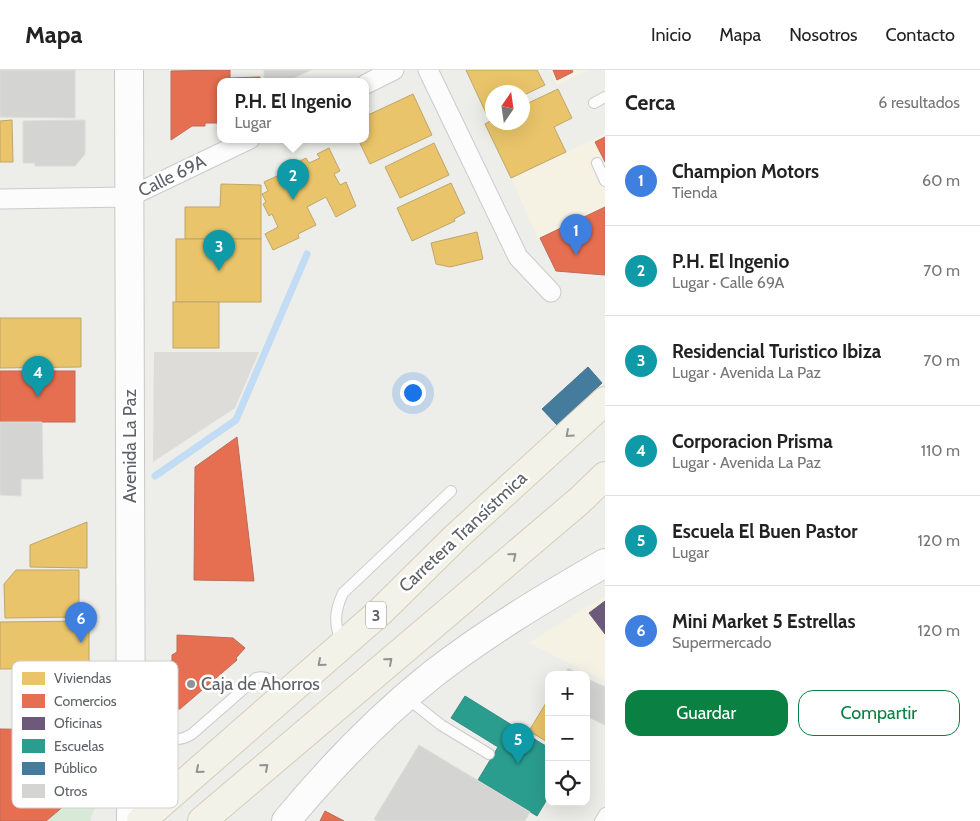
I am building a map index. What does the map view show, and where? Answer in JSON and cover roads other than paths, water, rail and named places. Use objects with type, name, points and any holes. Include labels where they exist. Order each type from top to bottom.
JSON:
[{"type":"main road","name":"Avenida La Paz","points":[[129,70],[131,661]]},
{"type":"main road","name":"Carretera Transístmica","points":[[178,788],[380,612],[457,536],[605,401]]},
{"type":"main road","points":[[202,821],[605,476]]},
{"type":"main road","points":[[286,821],[316,785],[384,717],[433,674],[488,634],[605,563]]},
{"type":"main road","name":"Avenida La Paz","points":[[131,808],[131,821]]},
{"type":"main road","name":"Carretera Transístmica","points":[[140,821],[155,808]]},
{"type":"street","points":[[369,82],[394,70]]},
{"type":"street","points":[[428,70],[518,257],[551,292]]},
{"type":"street","name":"Calle 69A","points":[[0,199],[129,197],[242,143]]},
{"type":"lane","points":[[594,103],[605,97]]},
{"type":"lane","points":[[597,163],[605,181]]},
{"type":"lane","points":[[342,645],[335,619],[337,606],[343,594],[452,491]]},
{"type":"lane","points":[[178,739],[185,738],[192,734],[256,678],[262,676],[269,678],[287,694]]},
{"type":"lane","points":[[407,697],[441,725],[489,754]]},
{"type":"lane","points":[[600,821],[605,813]]},
{"type":"waterway","points":[[155,476],[236,420],[307,254]]},
{"type":"place","name":"P.H. El Ingenio","points":[[293,200]]},
{"type":"place","name":"Champion Motors","points":[[576,255]]},
{"type":"place","name":"Residencial Turistico Ibiza","points":[[219,271]]},
{"type":"place","name":"Corporacion Prisma","points":[[38,397]]},
{"type":"place","name":"Mini Market 5 Estrellas","points":[[81,643]]},
{"type":"place","name":"Caja de Ahorros","points":[[191,684]]},
{"type":"place","name":"Escuela El Buen Pastor","points":[[518,764]]}]
